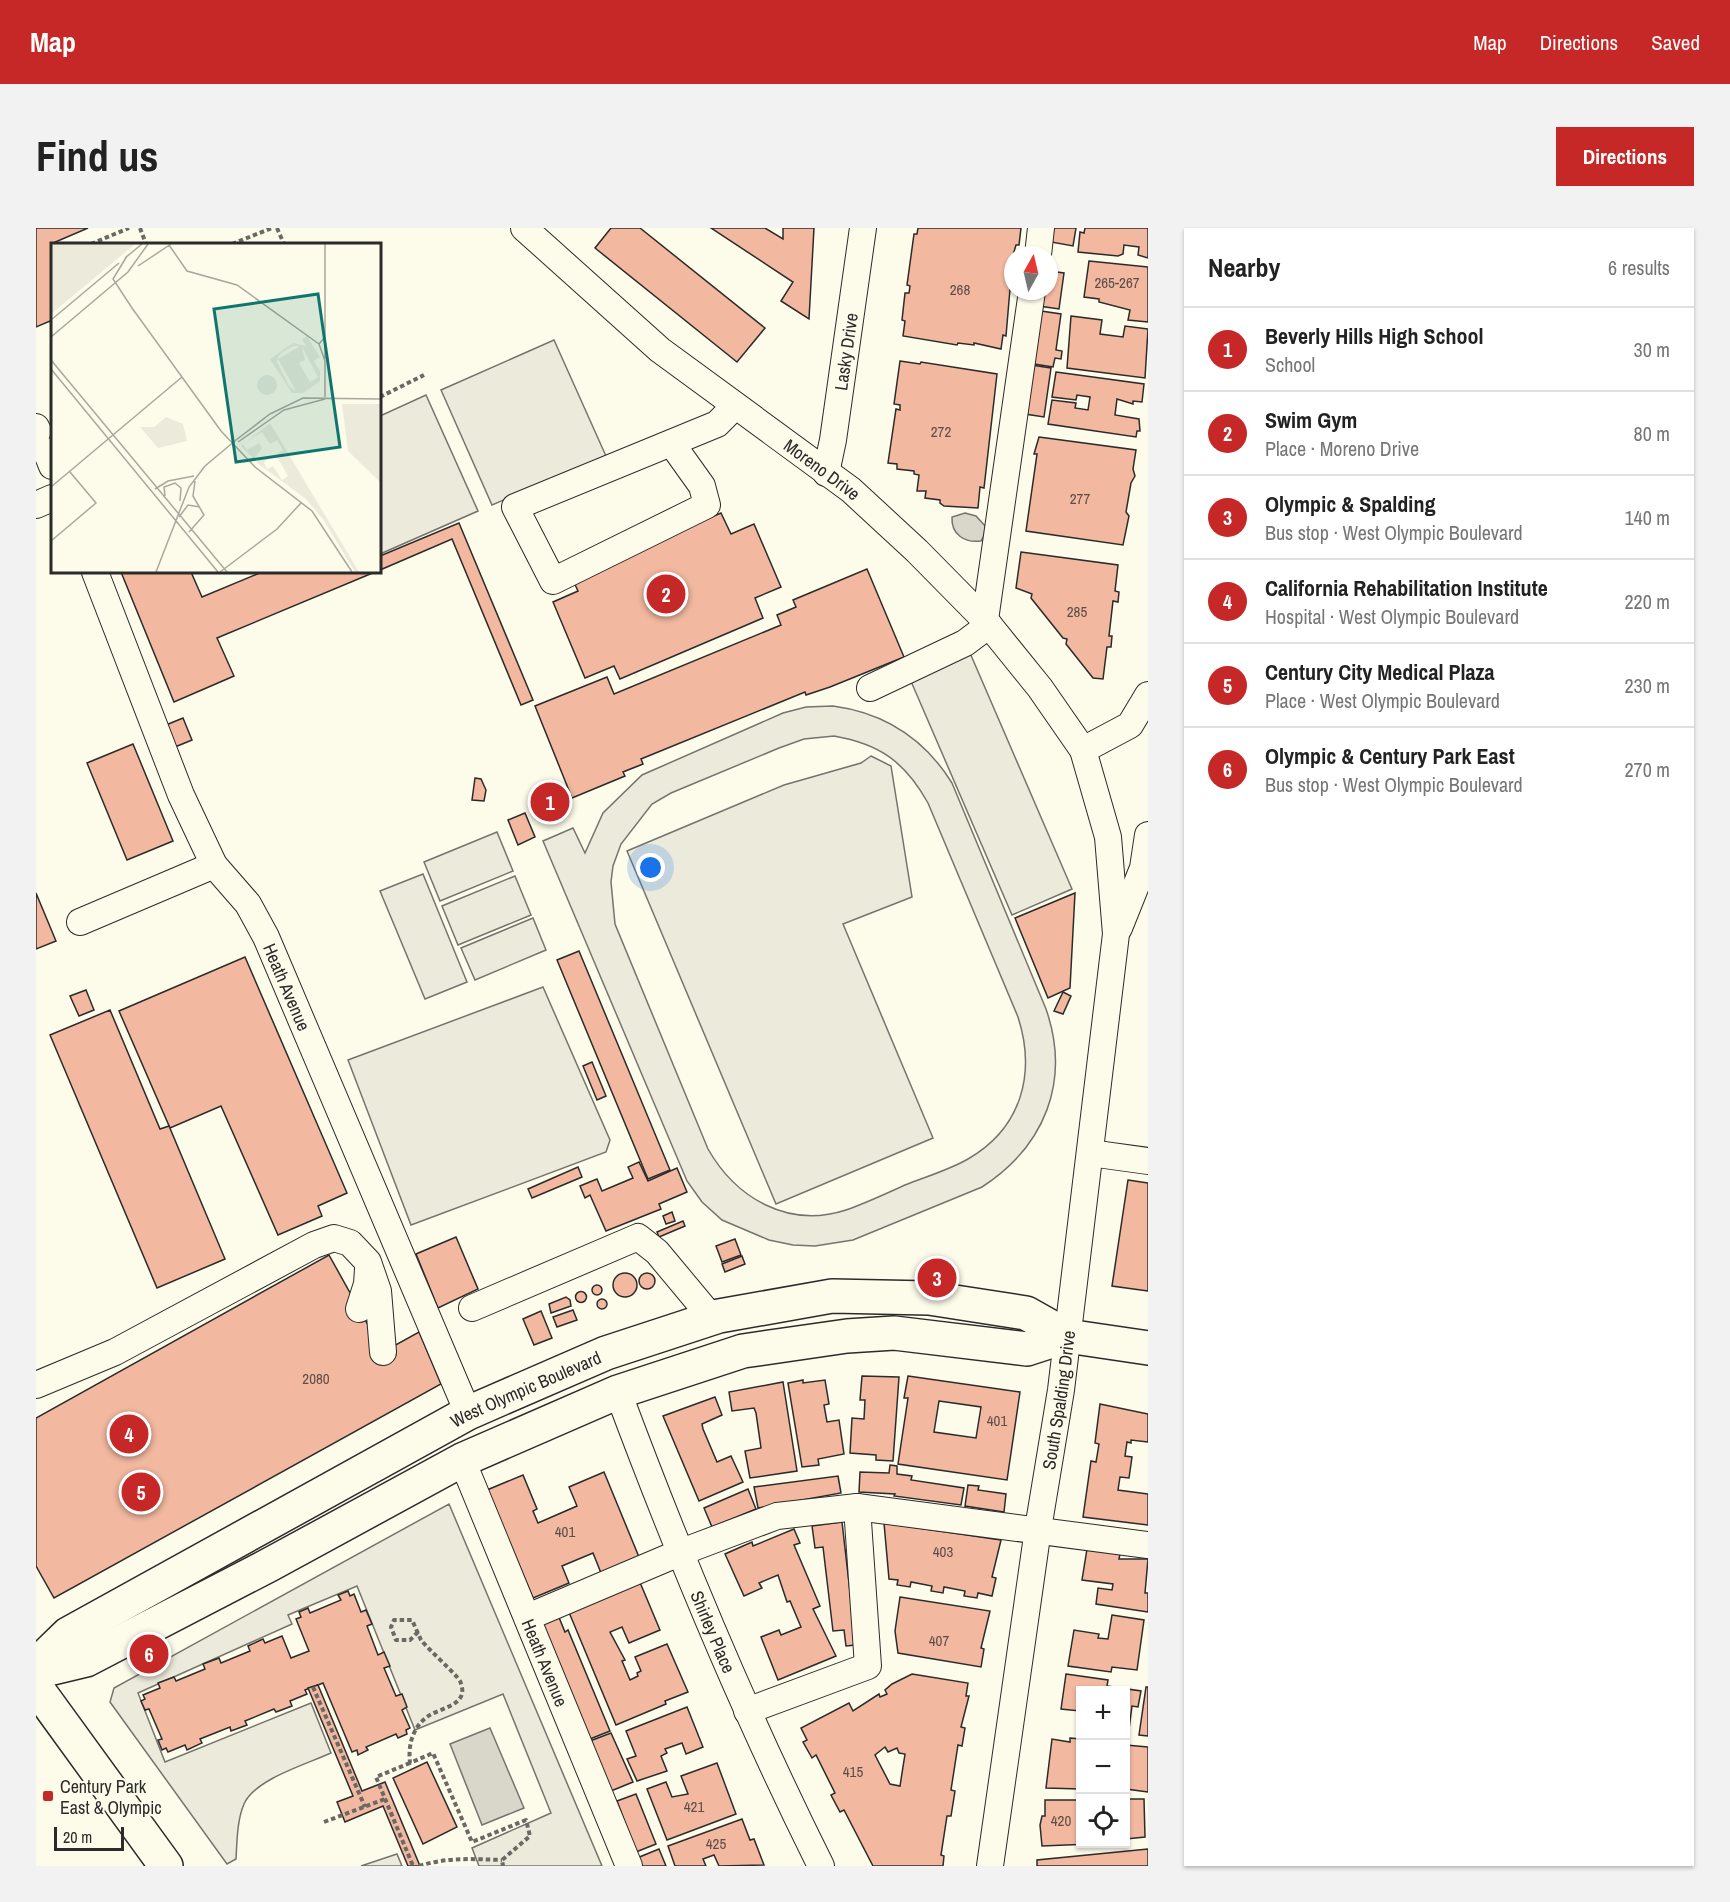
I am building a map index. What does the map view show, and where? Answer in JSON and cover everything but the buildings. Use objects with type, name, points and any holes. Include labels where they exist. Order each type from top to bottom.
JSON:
[{"type":"main road","name":"West Olympic Boulevard","points":[[36,1665],[68,1634],[468,1413],[606,1353],[712,1318],[832,1296],[929,1298],[1026,1312],[1067,1336],[1148,1348]]},
{"type":"main road","name":"West Olympic Boulevard","points":[[36,1672],[86,1660],[269,1565],[462,1460],[618,1392],[743,1351],[847,1336],[894,1333],[1027,1349],[1067,1336]]},
{"type":"main road","points":[[36,1688],[166,1866]]},
{"type":"street","name":"Moreno Drive","points":[[524,228],[660,350],[867,505],[987,622],[1040,688],[1083,750]]},
{"type":"street","name":"Lasky Drive","points":[[826,473],[833,440],[863,228]]},
{"type":"street","points":[[1039,246],[1041,228]]},
{"type":"street","points":[[870,688],[965,643],[987,622],[1031,300]]},
{"type":"street","points":[[672,444],[702,486],[706,506],[553,581],[515,507],[717,424],[735,405]]},
{"type":"street","points":[[36,505],[51,498]]},
{"type":"street","name":"Heath Avenue","points":[[94,573],[182,795],[214,865],[248,904],[266,937],[468,1413]]},
{"type":"street","points":[[1083,750],[1130,725],[1148,695]]},
{"type":"street","name":"South Spalding Drive","points":[[990,1866],[1067,1336],[1116,934],[1108,837],[1083,750]]},
{"type":"street","name":"South Spalding Drive","points":[[1116,934],[1143,868],[1148,835]]},
{"type":"street","points":[[80,922],[214,865]]},
{"type":"street","points":[[1090,1153],[1148,1161]]},
{"type":"street","points":[[472,1308],[638,1237],[657,1252],[712,1318]]},
{"type":"street","points":[[36,1385],[115,1353],[314,1245],[334,1238],[350,1243],[368,1262],[378,1291],[383,1352]]},
{"type":"street","points":[[359,1309],[367,1284],[368,1262]]},
{"type":"street","name":"Shirley Place","points":[[618,1392],[679,1553],[747,1711],[821,1866]]},
{"type":"street","name":"Heath Avenue","points":[[462,1460],[629,1866]]},
{"type":"street","points":[[747,1711],[868,1666],[857,1507]]},
{"type":"street","points":[[528,1617],[679,1553],[777,1516],[857,1507],[1148,1545]]},
{"type":"path","points":[[93,243],[129,228]]},
{"type":"path","points":[[140,228],[146,243]]},
{"type":"path","points":[[234,243],[272,228]]},
{"type":"path","points":[[277,228],[284,243]]},
{"type":"path","points":[[381,396],[424,375]]},
{"type":"path","points":[[410,1763],[408,1749],[415,1731],[427,1717],[449,1708],[460,1700],[461,1692],[459,1680],[426,1646],[412,1620],[394,1620],[391,1627],[396,1640],[410,1640],[418,1632]]},
{"type":"path","points":[[313,1687],[365,1807]]},
{"type":"path","points":[[413,1866],[376,1777],[433,1753],[472,1842],[526,1820],[530,1836],[502,1860],[461,1858],[438,1860],[419,1866]]},
{"type":"path","points":[[324,1822],[385,1799]]},
{"type":"path","points":[[502,1860],[503,1866]]},
{"type":"shaded area","points":[[554,340],[606,456],[492,505],[441,390]]},
{"type":"shaded area","points":[[426,395],[478,511],[381,554],[381,416]]},
{"type":"shaded area","points":[[965,513],[976,516],[988,529],[981,541],[965,539],[954,529],[952,517]]},
{"type":"shaded area","points":[[970,653],[1072,889],[1012,915],[910,679]]},
{"type":"shaded area","points":[[833,706],[852,709],[886,722],[902,730],[916,741],[941,767],[952,783],[1046,1009],[1053,1036],[1055,1061],[1053,1086],[1047,1110],[1037,1132],[1004,1171],[982,1187],[853,1240],[815,1246],[793,1245],[769,1240],[722,1220],[702,1202],[687,1181],[543,841],[573,828],[585,853],[603,813],[642,775],[783,713],[806,707]],"holes":[[[834,736],[850,739],[890,757],[910,776],[928,803],[1018,1017],[1025,1058],[1024,1078],[1020,1097],[1001,1132],[968,1159],[846,1210],[825,1215],[804,1215],[784,1212],[749,1195],[733,1182],[708,1149],[615,924],[611,882],[613,866],[621,844],[652,804],[671,793],[804,739]]]},
{"type":"shaded area","points":[[871,756],[891,766],[912,897],[843,924],[933,1138],[776,1204],[627,851],[784,785],[861,763]]},
{"type":"shaded area","points":[[497,832],[513,871],[440,901],[424,862]]},
{"type":"shaded area","points":[[423,874],[467,982],[425,999],[380,891]]},
{"type":"shaded area","points":[[515,876],[531,915],[458,945],[442,906]]},
{"type":"shaded area","points":[[533,918],[546,950],[475,980],[461,948]]},
{"type":"shaded area","points":[[543,987],[610,1140],[606,1152],[411,1225],[348,1060]]},
{"type":"shaded area","points":[[449,1504],[602,1866],[479,1866],[472,1848],[551,1813],[503,1694],[415,1730],[357,1586],[288,1615],[292,1624],[138,1693],[165,1762],[311,1703],[331,1753],[270,1780],[250,1795],[240,1817],[236,1859],[227,1864],[110,1702],[114,1688]]},
{"type":"shaded area","points":[[490,1728],[524,1808],[482,1825],[450,1744]]},
{"type":"shaded area","points":[[397,1854],[402,1866],[361,1866]]},
{"type":"place","name":"Swim Gym","points":[[666,594]]},
{"type":"place","name":"Beverly Hills High School","points":[[550,802]]},
{"type":"place","name":"Olympic & Spalding","points":[[937,1278]]},
{"type":"place","name":"California Rehabilitation Institute","points":[[129,1434]]},
{"type":"place","name":"Century City Medical Plaza","points":[[141,1492]]},
{"type":"place","name":"Olympic & Century Park East","points":[[149,1654]]},
{"type":"place","name":"Century Park East & Olympic","points":[[48,1796]]}]
